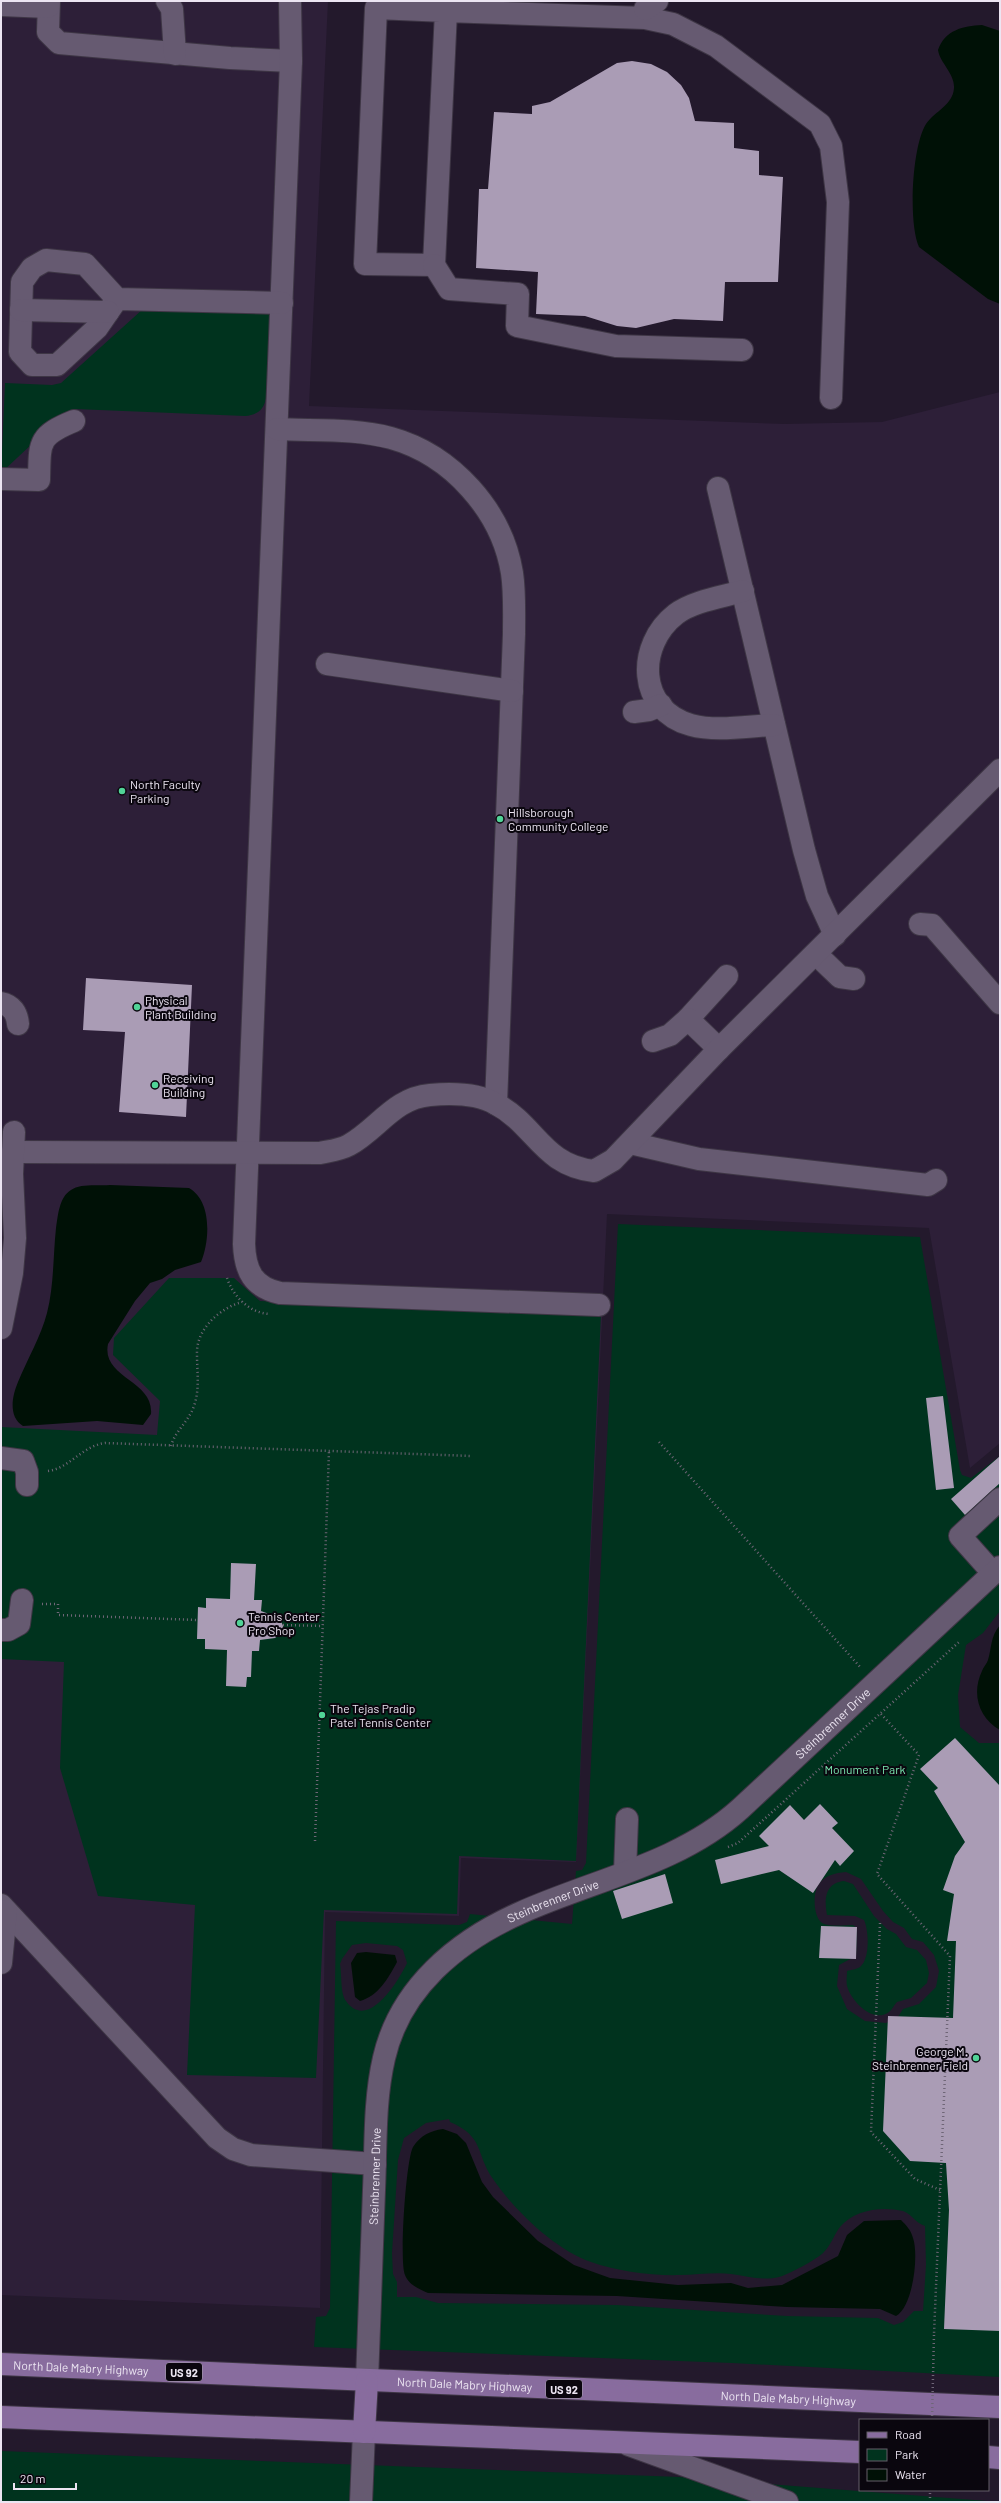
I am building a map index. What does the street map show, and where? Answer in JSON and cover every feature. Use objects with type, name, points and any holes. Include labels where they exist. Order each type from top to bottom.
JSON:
[{"type":"main road","name":"North Dale Mabry Highway","points":[[1,2364],[366,2381],[1000,2407]]},
{"type":"main road","points":[[364,2432],[366,2381]]},
{"type":"main road","points":[[1,2417],[859,2452]]},
{"type":"main road","points":[[989,2457],[1000,2458]]},
{"type":"lane","points":[[167,1],[172,10],[174,54]]},
{"type":"lane","points":[[290,1],[291,61],[248,1153],[245,1254],[248,1272],[253,1280],[265,1289],[280,1293],[599,1305]]},
{"type":"lane","points":[[1,5],[49,4],[48,32],[59,42],[174,54],[291,61]]},
{"type":"lane","points":[[446,6],[434,265],[449,289],[518,294],[517,326],[616,346],[742,350]]},
{"type":"lane","points":[[434,265],[365,264],[376,8],[446,6],[646,7],[673,24],[716,46],[820,124],[831,146],[838,202],[831,398]]},
{"type":"lane","points":[[46,260],[84,264],[113,305],[97,328],[57,365],[32,365],[20,352],[22,282],[32,268],[46,260]]},
{"type":"lane","points":[[22,310],[113,305],[282,302]]},
{"type":"lane","points":[[1,479],[39,480],[40,446],[54,429],[74,421]]},
{"type":"lane","points":[[276,429],[358,433],[406,443],[437,458],[475,494],[490,515],[499,533],[512,572],[514,593],[512,691],[496,1104]]},
{"type":"lane","points":[[718,488],[774,725],[817,896],[835,935]]},
{"type":"lane","points":[[742,591],[701,603],[678,613],[663,626],[652,642],[647,660],[648,681],[661,705],[674,717],[691,725],[712,727],[774,725]]},
{"type":"lane","points":[[327,664],[512,691]]},
{"type":"lane","points":[[634,712],[649,710],[661,705]]},
{"type":"lane","points":[[1,1328],[12,1273],[15,1244],[14,1142],[248,1153],[320,1153],[334,1151],[358,1139],[403,1103],[429,1095],[467,1095],[496,1104],[522,1125],[553,1156],[583,1170],[594,1171],[603,1167],[630,1143],[719,1050],[1000,770]]},
{"type":"lane","points":[[920,924],[932,925],[1000,1003]]},
{"type":"lane","points":[[816,954],[840,977],[854,979]]},
{"type":"lane","points":[[653,1041],[670,1035],[688,1019],[727,976]]},
{"type":"lane","points":[[1,1003],[10,1007],[15,1013],[18,1024]]},
{"type":"lane","points":[[688,1019],[719,1050]]},
{"type":"lane","points":[[630,1143],[699,1159],[928,1185],[936,1180]]},
{"type":"lane","points":[[1,1458],[23,1462],[27,1478]]},
{"type":"lane","points":[[997,1570],[960,1536],[1000,1499]]},
{"type":"lane","name":"Steinbrenner Drive","points":[[366,2381],[378,2098],[384,2059],[397,2023],[419,1985],[437,1965],[477,1936],[519,1913],[675,1852],[728,1820],[997,1570]]},
{"type":"lane","points":[[1,1630],[8,1630],[19,1624],[22,1601]]},
{"type":"lane","points":[[625,1872],[626,1819]]},
{"type":"lane","points":[[4,1908],[212,2132],[228,2145],[251,2155],[375,2164]]},
{"type":"lane","points":[[1,1963],[4,1908]]},
{"type":"lane","points":[[360,2502],[364,2432]]},
{"type":"lane","points":[[624,2443],[787,2502]]},
{"type":"path","points":[[171,1446],[195,1403],[198,1372],[197,1348],[202,1336],[222,1310],[243,1302]]},
{"type":"path","points":[[658,1442],[864,1671]]},
{"type":"path","points":[[27,1478],[58,1468],[97,1444],[472,1456]]},
{"type":"path","points":[[315,1841],[329,1451]]},
{"type":"path","points":[[22,1601],[58,1604],[58,1615],[198,1620]]},
{"type":"path","points":[[283,1625],[323,1626]]},
{"type":"path","points":[[725,1849],[738,1843],[959,1642]]},
{"type":"path","points":[[881,1714],[920,1755],[877,1874],[950,1956],[932,2419]]},
{"type":"path","points":[[880,1923],[871,2132],[915,2179],[940,2190]]},
{"type":"path","points":[[930,2491],[930,2502]]},
{"type":"shaded area","name":"Hillsborough Community College","points":[[1,1],[328,1],[309,406],[785,424],[882,422],[1000,392],[1000,1443],[970,1468],[929,1228],[607,1214],[576,1862],[461,1858],[459,1916],[325,1912],[320,2308],[1,2295]]},
{"type":"green space","points":[[143,309],[270,314],[266,398],[262,409],[256,413],[245,416],[75,409],[65,413],[1,473],[5,383],[52,385],[61,383]]},
{"type":"green space","name":"Monument Park","points":[[618,1224],[920,1237],[962,1475],[971,1478],[1000,1456],[1000,1611],[983,1633],[966,1645],[958,1695],[960,1727],[979,1743],[1000,1743],[1000,2377],[732,2363],[314,2347],[316,2317],[326,2316],[330,2308],[336,1921],[459,1925],[467,1922],[470,1914],[572,1924],[576,1871],[582,1870],[586,1863]],"holes":[[[846,1872],[861,1879],[883,1911],[893,1922],[904,1928],[912,1939],[923,1942],[934,1955],[939,1971],[936,1987],[919,2004],[903,2009],[898,2017],[886,2023],[865,2021],[847,2009],[837,1986],[839,1965],[856,1956],[857,1928],[853,1925],[833,1925],[822,1923],[819,1920],[815,1910],[815,1893],[818,1885],[830,1875]],[[366,1943],[397,1946],[403,1950],[407,1963],[390,1991],[382,2000],[373,2007],[364,2011],[355,2009],[346,2001],[342,1988],[340,1964],[352,1945]],[[449,2119],[450,2122],[469,2134],[478,2146],[487,2170],[502,2191],[524,2216],[550,2239],[577,2256],[591,2262],[623,2270],[658,2275],[718,2273],[761,2278],[779,2277],[816,2259],[829,2246],[840,2227],[846,2221],[860,2213],[877,2209],[903,2211],[925,2226],[926,2265],[923,2311],[914,2311],[903,2322],[894,2325],[878,2318],[787,2316],[617,2305],[438,2303],[416,2297],[397,2297],[397,2282],[393,2274],[392,2253],[398,2160],[404,2138],[426,2123]]]},
{"type":"green space","name":"The Tejas Pradip Patel Tennis Center","points":[[169,1278],[234,1278],[260,1301],[601,1314],[576,1861],[459,1856],[457,1914],[324,1910],[316,2078],[187,2075],[195,1905],[98,1896],[60,1768],[64,1662],[1,1659],[1,1427],[157,1435],[160,1401],[113,1355],[114,1338]]},
{"type":"green space","points":[[844,1881],[853,1884],[874,1916],[887,1929],[896,1934],[906,1947],[917,1950],[926,1960],[929,1973],[927,1983],[911,1998],[897,2002],[890,2011],[883,2015],[876,2015],[864,2009],[853,1998],[847,1986],[847,1971],[860,1967],[866,1958],[868,1938],[864,1920],[855,1916],[827,1915],[826,1898],[829,1888],[838,1882]]},
{"type":"green space","points":[[1,2451],[680,2477],[1000,2502],[1,2502]]},
{"type":"water","points":[[982,25],[1000,31],[1000,304],[988,299],[919,247],[913,221],[913,185],[917,149],[921,135],[930,119],[943,108],[950,99],[954,88],[954,83],[950,73],[941,59],[938,50],[945,38],[956,30]]},
{"type":"water","points":[[110,1185],[189,1188],[202,1202],[207,1222],[206,1243],[201,1262],[175,1270],[162,1279],[150,1283],[135,1301],[108,1344],[108,1355],[112,1364],[119,1372],[145,1394],[150,1403],[151,1414],[143,1425],[97,1421],[23,1426],[18,1422],[13,1412],[13,1400],[18,1382],[38,1339],[47,1313],[52,1282],[58,1213],[64,1197],[71,1190],[79,1186]]},
{"type":"water","points":[[1000,1625],[1000,1730],[987,1719],[982,1712],[977,1697],[977,1688],[988,1660],[994,1634]]},
{"type":"water","points":[[366,1952],[395,1955],[397,1962],[382,1986],[372,1995],[360,2001],[355,1997],[351,1963],[357,1953]]},
{"type":"water","points":[[443,2129],[457,2134],[466,2143],[482,2182],[493,2197],[538,2241],[574,2265],[610,2278],[678,2285],[731,2283],[748,2288],[782,2285],[838,2256],[847,2235],[864,2221],[901,2220],[911,2233],[915,2246],[915,2268],[907,2302],[902,2311],[896,2316],[880,2309],[787,2307],[617,2296],[428,2293],[412,2284],[405,2275],[403,2266],[403,2232],[406,2189],[410,2155],[413,2147],[419,2139],[426,2134]]},
{"type":"building","points":[[632,61],[651,64],[667,72],[681,85],[689,98],[695,121],[734,123],[734,148],[759,151],[759,175],[783,177],[778,282],[725,282],[723,321],[674,319],[636,328],[617,326],[585,316],[536,314],[538,272],[476,268],[479,189],[488,189],[494,112],[532,114],[532,106],[550,102],[617,63]]},
{"type":"building","points":[[86,978],[192,985],[186,1117],[119,1112],[125,1032],[83,1030]]},
{"type":"building","points":[[943,1396],[954,1488],[936,1490],[926,1398]]},
{"type":"building","points":[[1000,1456],[1000,1483],[965,1515],[951,1499]]},
{"type":"building","name":"Tennis Center Pro Shop","points":[[231,1563],[256,1564],[254,1600],[262,1600],[261,1611],[280,1618],[283,1626],[282,1632],[275,1638],[260,1640],[259,1651],[252,1651],[251,1677],[247,1677],[246,1687],[226,1686],[227,1650],[205,1649],[205,1639],[197,1639],[198,1607],[206,1608],[206,1598],[230,1599]]},
{"type":"building","name":"George M. Steinbrenner Field","points":[[955,1738],[1000,1786],[1000,2331],[944,2329],[949,2210],[946,2163],[910,2161],[883,2131],[888,2016],[953,2018],[956,1941],[947,1941],[954,1894],[943,1890],[955,1856],[965,1842],[934,1791],[938,1788],[920,1769]]},
{"type":"building","points":[[820,1804],[838,1823],[832,1828],[854,1851],[840,1866],[835,1860],[813,1893],[779,1870],[721,1884],[715,1860],[769,1846],[759,1836],[790,1805],[804,1820]]},
{"type":"building","points":[[665,1874],[673,1903],[622,1919],[613,1891]]},
{"type":"building","points":[[821,1926],[857,1927],[856,1959],[819,1958]]},
{"type":"place","name":"North Faculty Parking","points":[[122,791]]},
{"type":"place","name":"Hillsborough Community College","points":[[500,819]]},
{"type":"place","name":"Physical Plant Building","points":[[137,1007]]},
{"type":"place","name":"Receiving Building","points":[[155,1085]]},
{"type":"place","name":"Tennis Center Pro Shop","points":[[240,1623]]},
{"type":"place","name":"The Tejas Pradip Patel Tennis Center","points":[[322,1715]]},
{"type":"place","name":"George M. Steinbrenner Field","points":[[976,2058]]}]
